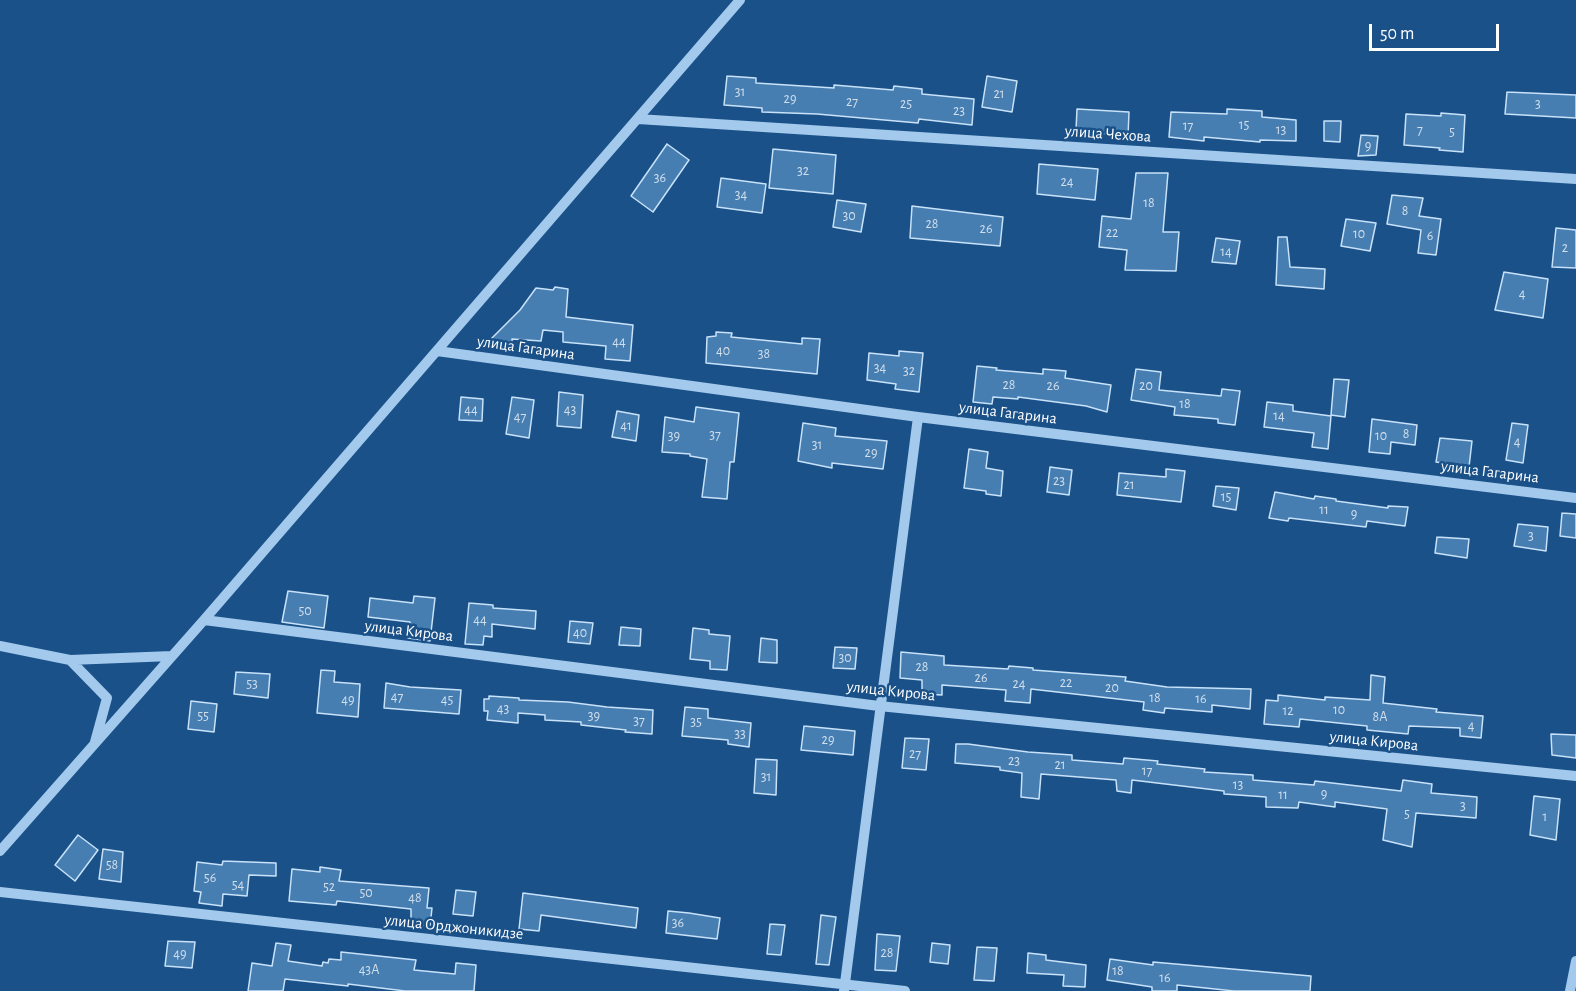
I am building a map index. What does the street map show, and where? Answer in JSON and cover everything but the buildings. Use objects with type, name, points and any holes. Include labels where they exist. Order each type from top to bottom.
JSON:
[{"type":"street","points":[[0,851],[204,620],[740,0]]},
{"type":"street","name":"улица Чехова","points":[[638,119],[1576,179]]},
{"type":"street","name":"улица Гагарина","points":[[437,351],[918,417],[1576,498]]},
{"type":"street","points":[[844,988],[918,417]]},
{"type":"street","name":"улица Кирова","points":[[204,620],[879,706],[1576,776]]},
{"type":"street","points":[[0,646],[70,660],[172,656]]},
{"type":"street","points":[[70,660],[107,698],[94,744]]},
{"type":"street","name":"улица Орджоникидзе","points":[[0,892],[844,988],[905,991]]},
{"type":"street","points":[[1570,991],[1575,978],[1576,962]]}]
